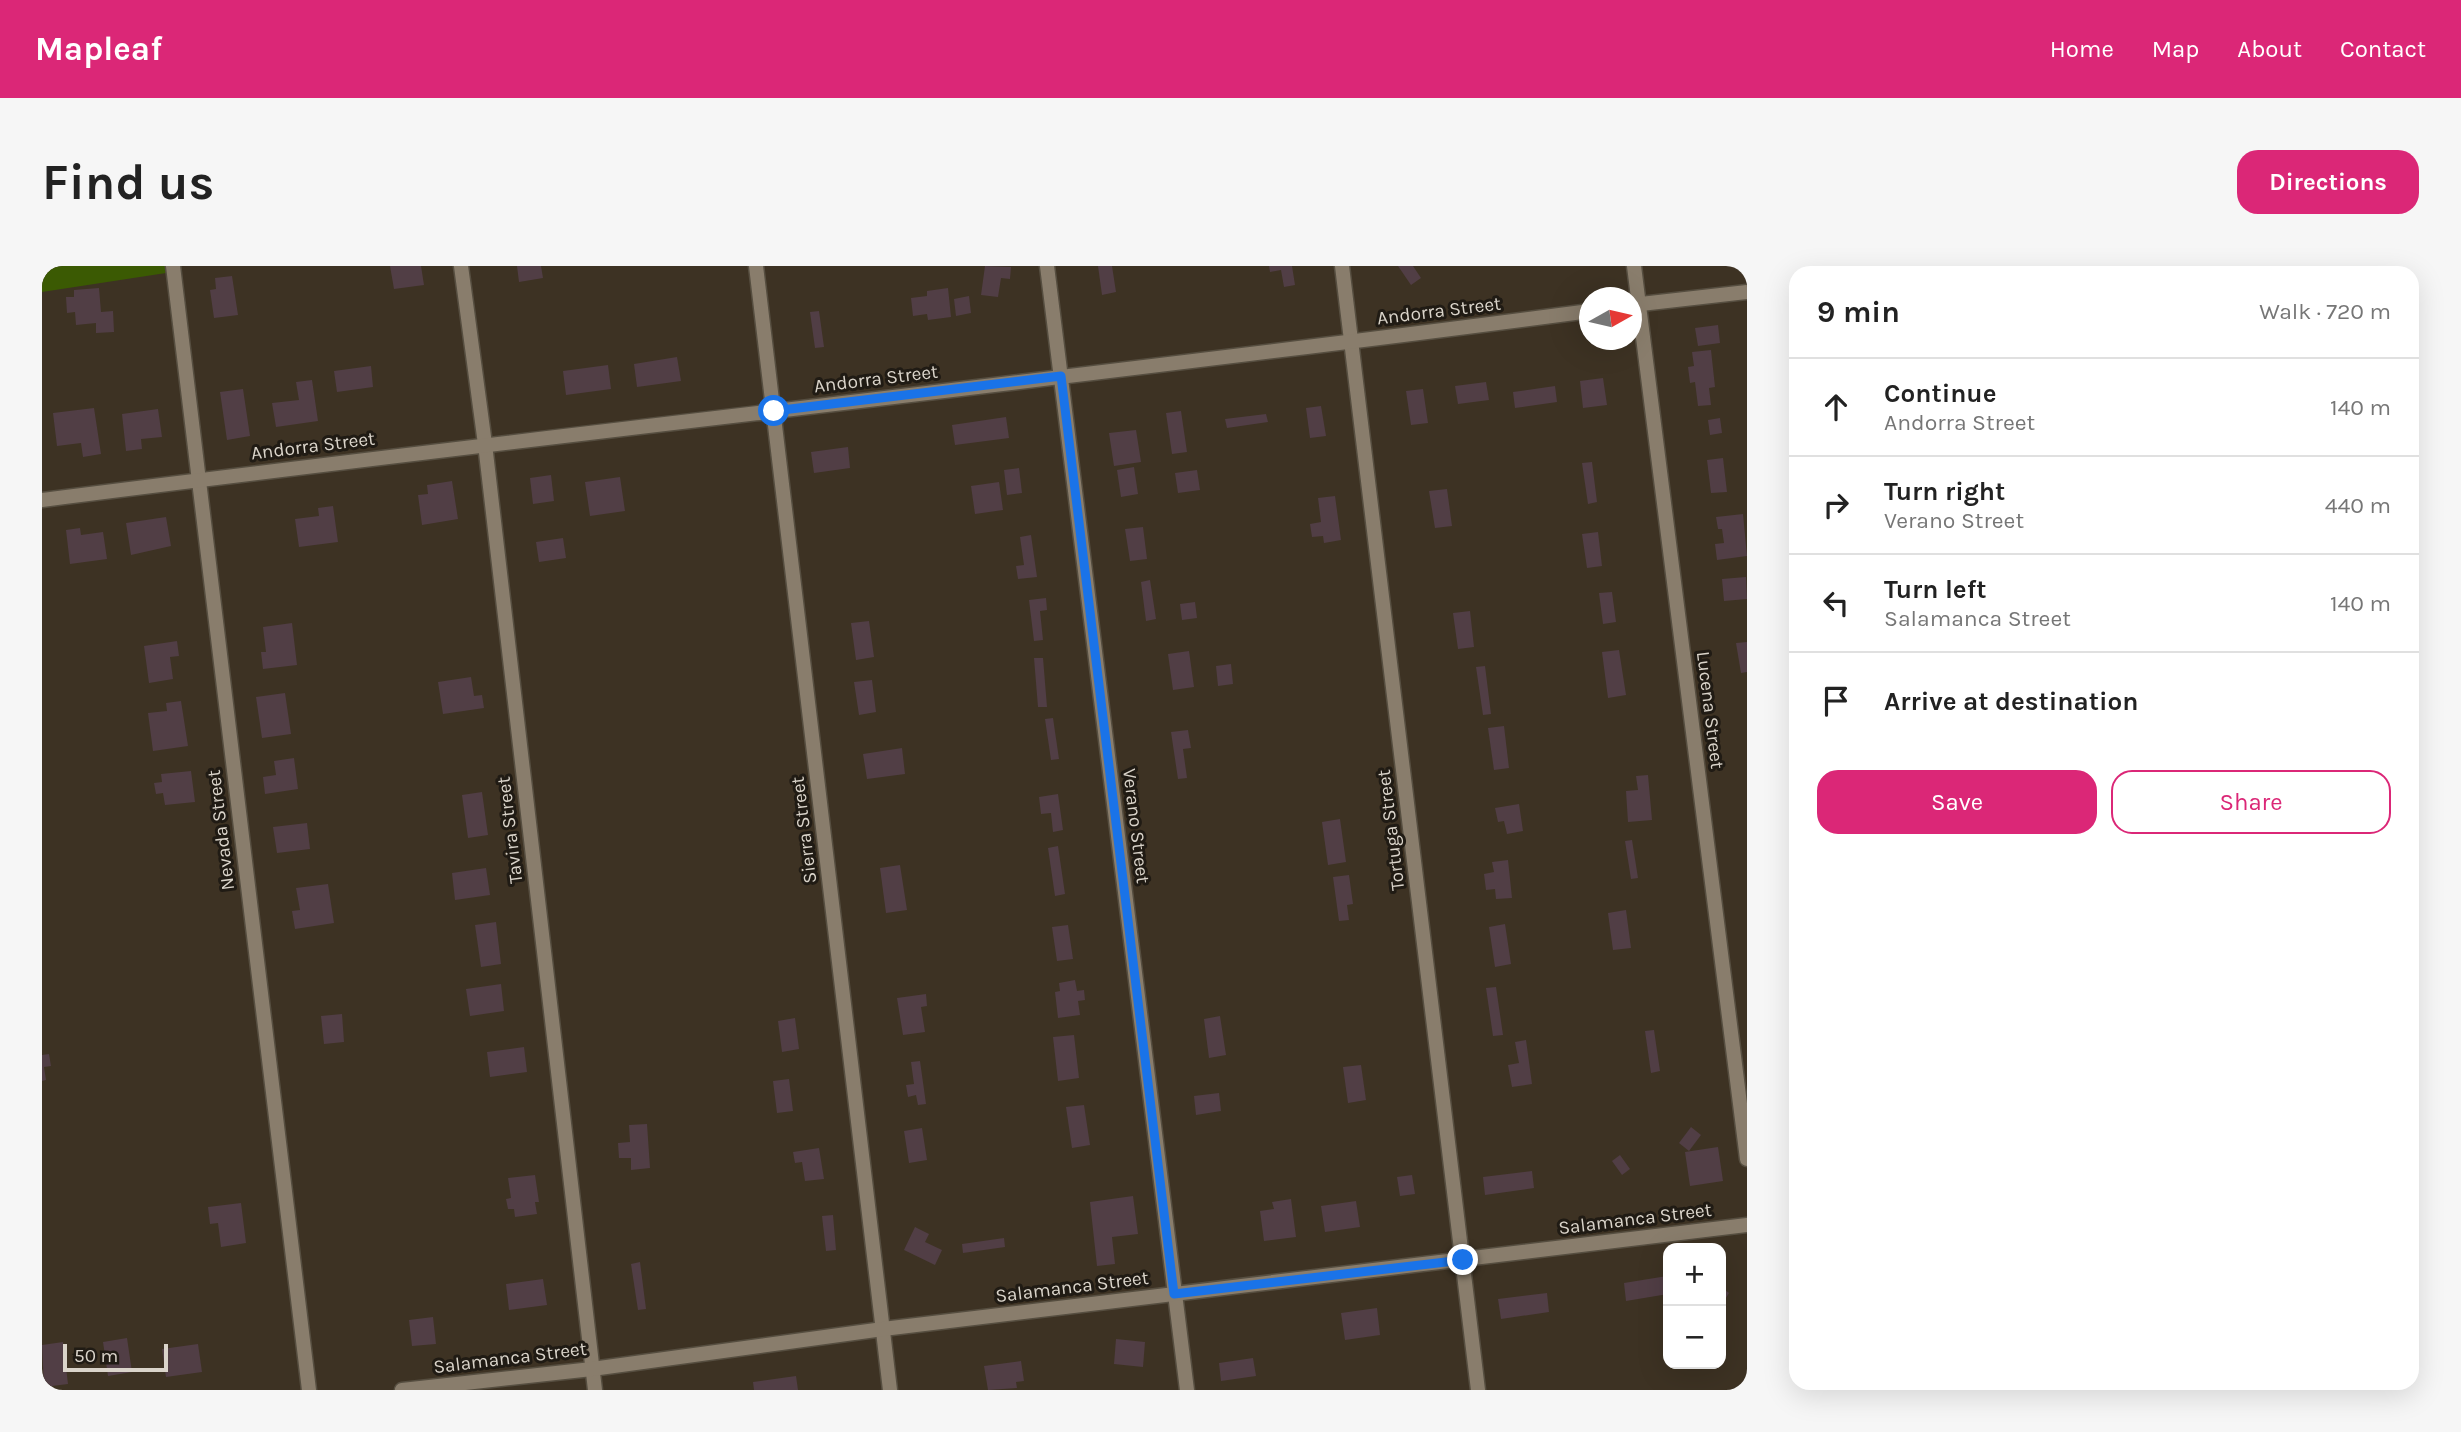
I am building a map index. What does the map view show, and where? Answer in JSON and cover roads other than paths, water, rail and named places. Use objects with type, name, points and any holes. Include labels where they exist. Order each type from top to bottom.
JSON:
[{"type":"street","name":"Nevada Street","points":[[173,266],[309,1390]]},
{"type":"street","name":"Tavira Street","points":[[461,266],[485,444],[595,1390]]},
{"type":"street","name":"Sierra Street","points":[[756,266],[890,1390]]},
{"type":"street","name":"Verano Street","points":[[1047,266],[1186,1390]]},
{"type":"street","name":"Tortuga Street","points":[[1342,266],[1478,1390]]},
{"type":"street","name":"Lucena Street","points":[[1634,266],[1635,287]]},
{"type":"street","points":[[1642,304],[1747,292]]},
{"type":"street","name":"Andorra Street","points":[[42,500],[1579,312]]},
{"type":"street","name":"Lucena Street","points":[[1641,350],[1747,1159]]},
{"type":"street","name":"Salamanca Street","points":[[402,1390],[1747,1225]]}]
